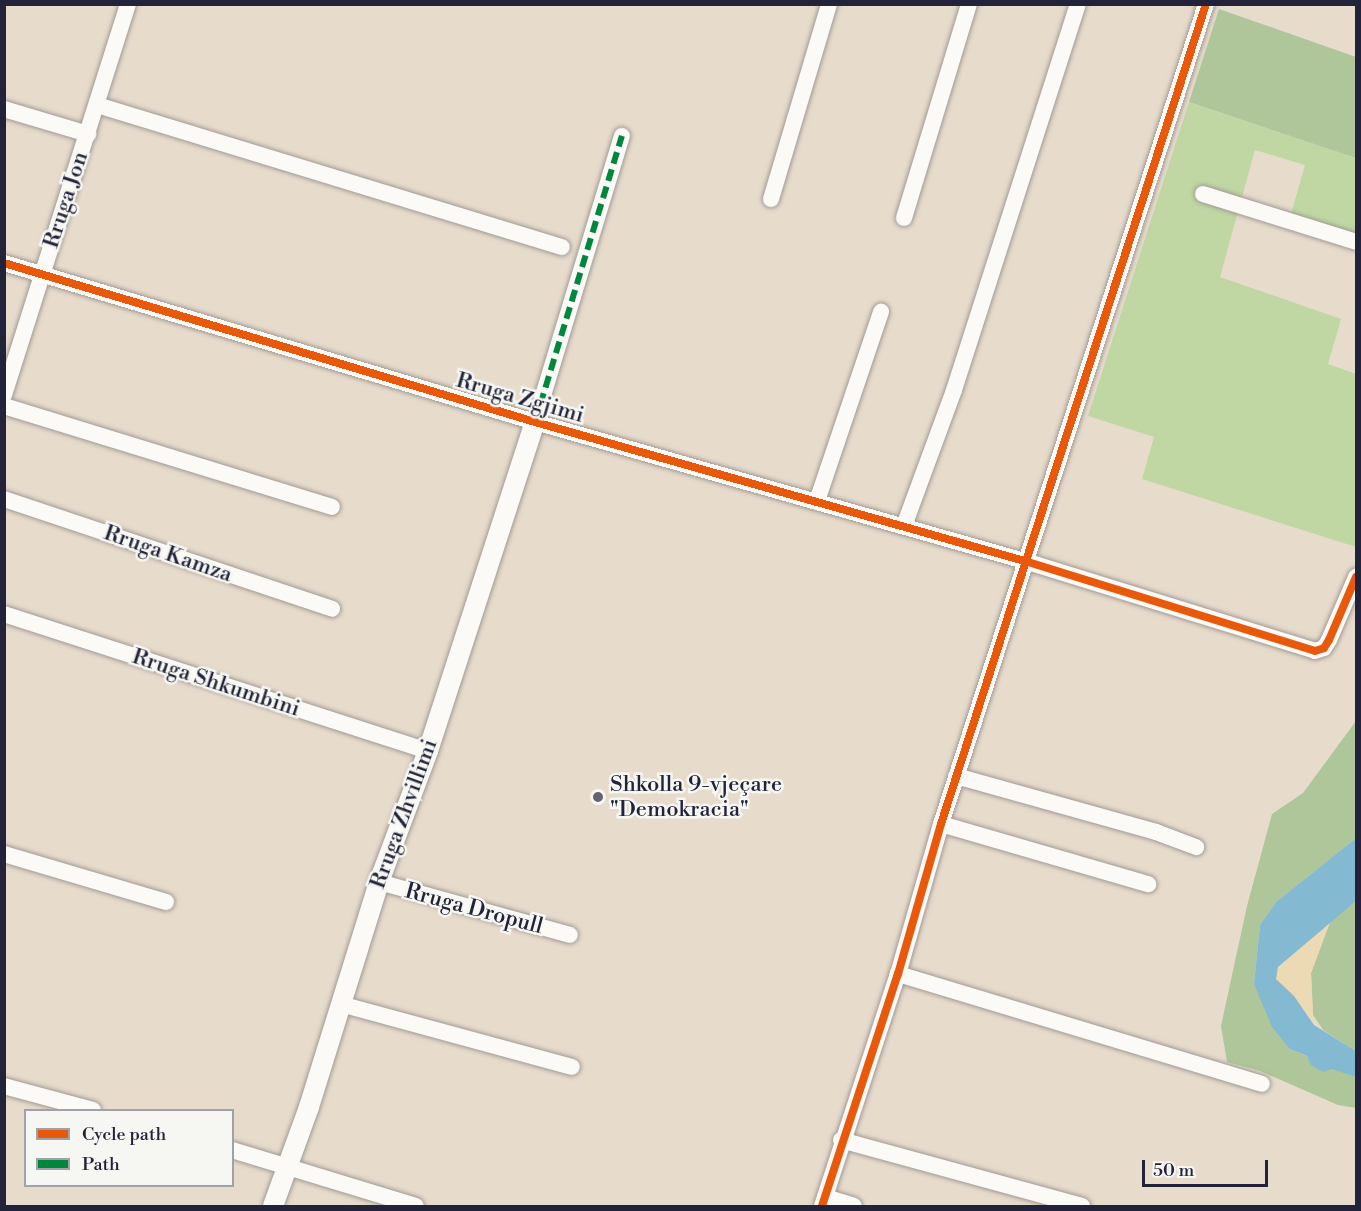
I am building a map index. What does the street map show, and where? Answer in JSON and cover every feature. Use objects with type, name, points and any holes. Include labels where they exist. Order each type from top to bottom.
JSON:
[{"type":"street","name":"Rruga Jon","points":[[4,395],[128,4]]},
{"type":"street","points":[[771,199],[829,4]]},
{"type":"street","points":[[904,218],[969,4]]},
{"type":"street","points":[[904,526],[954,390],[1078,4]]},
{"type":"street","points":[[854,1206],[823,1202],[841,1140],[898,974],[940,824],[1028,562],[1206,4]]},
{"type":"street","points":[[97,105],[562,247]]},
{"type":"street","points":[[4,109],[88,134]]},
{"type":"street","points":[[535,422],[622,136]]},
{"type":"street","points":[[1203,194],[1356,242]]},
{"type":"street","name":"Rruga Zgjimi","points":[[4,263],[535,422],[1028,562],[1315,651],[1324,648],[1329,640],[1356,577]]},
{"type":"street","points":[[817,501],[880,312]]},
{"type":"street","points":[[4,406],[332,507]]},
{"type":"street","name":"Rruga Zhvillimi","points":[[273,1206],[344,1005],[379,882],[428,751],[535,422]]},
{"type":"street","name":"Rruga Kamza","points":[[4,499],[332,609]]},
{"type":"street","name":"Rruga Shkumbini","points":[[4,614],[428,751]]},
{"type":"street","points":[[956,776],[1156,832],[1196,847]]},
{"type":"street","points":[[940,824],[1148,884]]},
{"type":"street","points":[[4,854],[166,902]]},
{"type":"street","name":"Rruga Dropull","points":[[379,882],[570,935]]},
{"type":"street","points":[[898,974],[1262,1084]]},
{"type":"street","points":[[344,1005],[573,1067]]},
{"type":"street","points":[[4,1086],[89,1109]]},
{"type":"street","points":[[841,1140],[1082,1206]]},
{"type":"street","points":[[234,1151],[416,1206]]},
{"type":"green space","points":[[1219,9],[1356,57],[1356,158],[1189,102]]},
{"type":"green space","points":[[1189,102],[1356,158],[1356,234],[1291,214],[1305,165],[1255,150],[1220,277],[1341,319],[1328,364],[1356,374],[1356,547],[1142,479],[1154,437],[1088,416]]},
{"type":"green space","points":[[1356,721],[1356,838],[1276,902],[1260,925],[1254,984],[1290,1049],[1356,1077],[1356,1108],[1338,1105],[1260,1071],[1227,1062],[1221,1026],[1247,906],[1272,814],[1303,793]]},
{"type":"green space","points":[[1356,901],[1356,1051],[1323,1030],[1313,1015],[1311,973],[1330,922]]},
{"type":"sand","points":[[1330,922],[1311,973],[1313,1015],[1323,1030],[1276,979],[1278,967]]},
{"type":"water","points":[[1356,838],[1356,901],[1278,967],[1276,979],[1294,996],[1314,1025],[1356,1051],[1356,1077],[1332,1069],[1323,1072],[1311,1065],[1307,1056],[1290,1049],[1272,1027],[1254,984],[1260,925],[1276,902]]},
{"type":"marked path","points":[[535,422],[622,136]]},
{"type":"cycle path","points":[[822,1206],[898,974],[941,824],[1206,4]]},
{"type":"cycle path","points":[[4,263],[535,422],[1028,562],[1315,651],[1324,648],[1329,640],[1356,577]]},
{"type":"place","name":"Shkolla 9-vjeçare \"Demokracia\"","points":[[598,797]]}]
